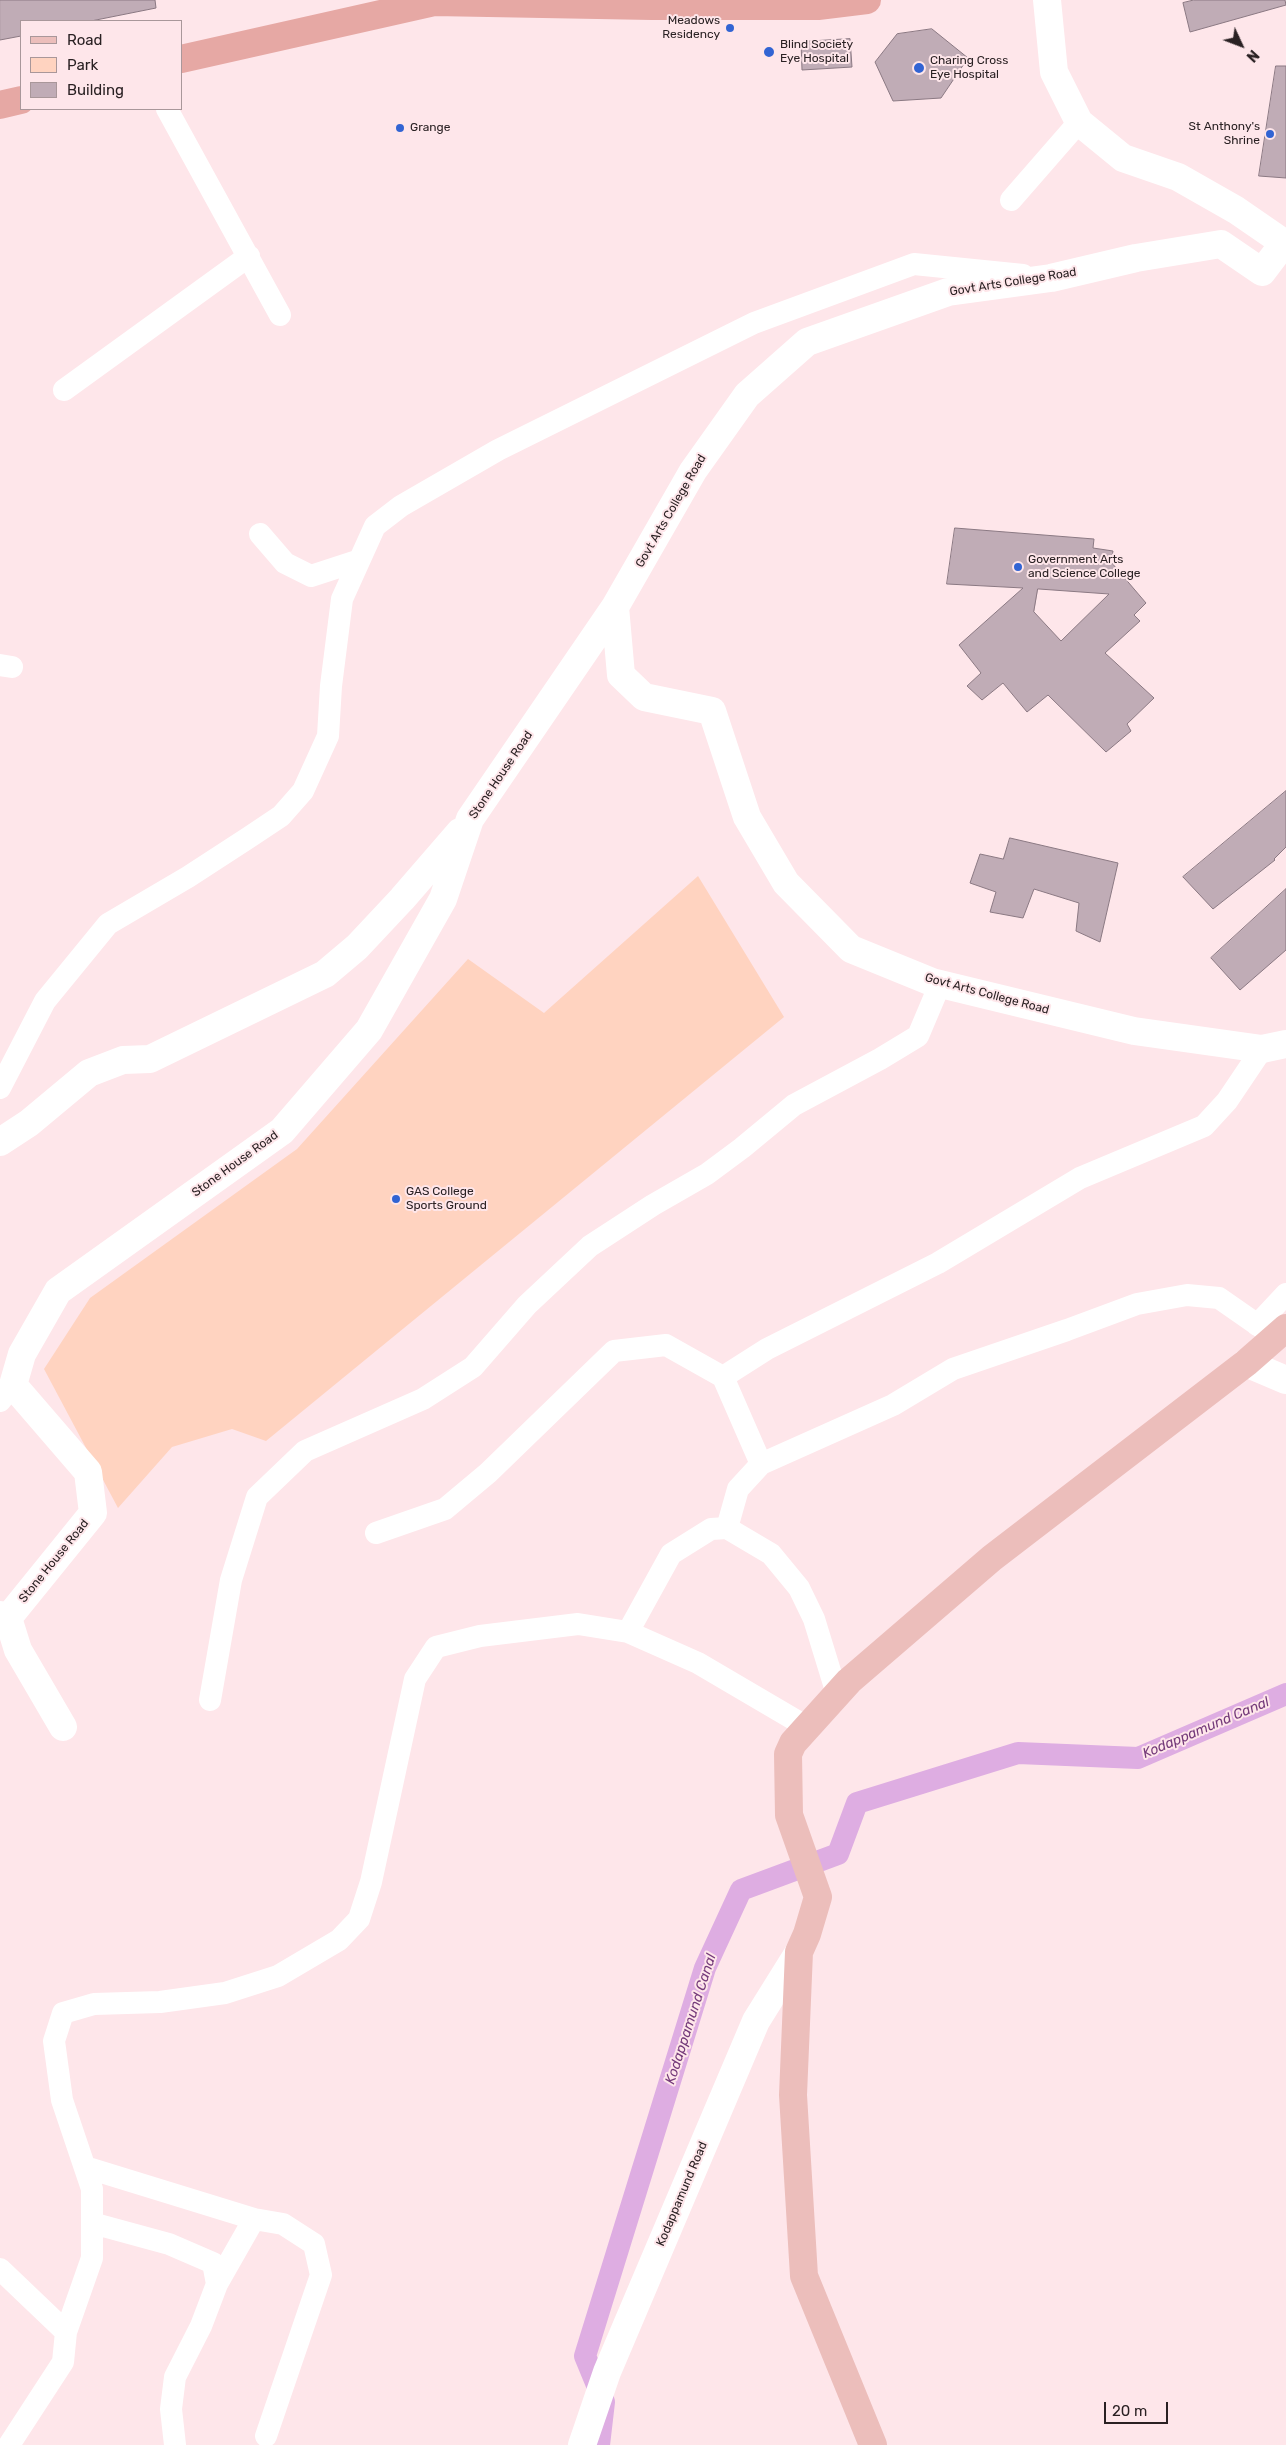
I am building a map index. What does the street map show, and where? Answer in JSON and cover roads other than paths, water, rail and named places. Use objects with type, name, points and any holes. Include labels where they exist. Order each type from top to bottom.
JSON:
[{"type":"highway","points":[[182,60],[434,2],[818,6],[867,0]]},
{"type":"highway","points":[[0,105],[20,100]]},
{"type":"main road","points":[[873,2445],[804,2276],[793,2095],[803,1943],[818,1898],[789,1814],[788,1754],[793,1743],[837,1694],[992,1558],[1246,1363],[1273,1330]]},
{"type":"street","name":"Govt Arts College Road","points":[[1047,0],[1054,72],[1079,122],[1123,158],[1178,177],[1236,210],[1285,244],[1262,272],[1221,244],[1136,258],[1051,278],[948,292],[807,342],[746,395],[692,471],[615,607],[621,675],[644,697],[712,711],[747,816],[786,883],[851,949],[940,984],[1134,1031],[1274,1046]]},
{"type":"street","points":[[167,110],[280,315]]},
{"type":"street","points":[[1010,200],[1079,122]]},
{"type":"street","points":[[64,390],[249,256]]},
{"type":"street","points":[[0,1088],[45,1001],[108,924],[188,877],[281,816],[303,791],[328,736],[331,686],[342,599],[357,561],[375,526],[401,506],[498,450],[754,323],[914,264],[1051,278]]},
{"type":"street","points":[[260,534],[285,563],[311,576],[357,561]]},
{"type":"street","name":"Stone House Road","points":[[4,1617],[92,1513],[88,1472],[6,1393],[11,1357],[58,1291],[282,1130],[370,1030],[443,898],[470,819],[615,607]]},
{"type":"street","points":[[0,1142],[29,1123],[89,1073],[123,1060],[150,1059],[325,974],[357,946],[402,899],[470,819]]},
{"type":"street","points":[[210,1700],[231,1580],[256,1497],[305,1451],[423,1399],[473,1367],[527,1305],[590,1246],[653,1205],[706,1174],[742,1148],[794,1104],[880,1060],[918,1036],[940,984]]},
{"type":"street","points":[[723,1377],[767,1349],[938,1263],[1080,1178],[1204,1126],[1274,1046]]},
{"type":"street","points":[[727,1528],[738,1489],[761,1464],[893,1405],[953,1369],[1137,1304],[1187,1294],[1218,1298],[1273,1330],[1286,1294]]},
{"type":"street","points":[[376,1533],[445,1509],[488,1473],[614,1351],[666,1345],[723,1377],[761,1464]]},
{"type":"street","points":[[1246,1363],[1286,1380]]},
{"type":"street","points":[[628,1632],[671,1554],[711,1529],[727,1528],[771,1554],[799,1588],[814,1619],[837,1694]]},
{"type":"street","points":[[4,1617],[18,1650],[64,1727]]},
{"type":"street","points":[[9,2445],[63,2362],[66,2332],[92,2258],[92,2190],[62,2100],[54,2041],[63,2013],[94,2004],[160,2002],[225,1993],[278,1976],[339,1940],[360,1919],[382,1835],[415,1679],[436,1647],[480,1636],[578,1624],[628,1632],[698,1663],[807,1727]]},
{"type":"street","name":"Kodappamund Road","points":[[582,2445],[607,2372],[756,2021],[803,1943]]},
{"type":"street","points":[[85,2167],[254,2219],[283,2224],[314,2244],[321,2275],[266,2436]]},
{"type":"street","points":[[175,2445],[171,2409],[175,2377],[201,2326],[217,2284],[254,2219]]},
{"type":"street","points":[[92,2224],[169,2244],[213,2263],[217,2284]]},
{"type":"street","points":[[0,2269],[66,2332]]},
{"type":"waterway","name":"Kodappamund Canal","points":[[599,2445],[604,2402],[585,2356],[705,1968],[741,1890],[838,1854],[857,1803],[1018,1753],[1138,1758],[1286,1694]]},
{"type":"place","name":"Meadows Residency","points":[[730,28]]},
{"type":"place","name":"Blind Society Eye Hospital","points":[[769,52]]},
{"type":"place","name":"Charing Cross Eye Hospital","points":[[919,68]]},
{"type":"place","name":"Grange","points":[[400,128]]},
{"type":"place","name":"St Anthony's Shrine","points":[[1270,134]]},
{"type":"place","name":"Government Arts and Science College","points":[[1018,567]]},
{"type":"place","name":"GAS College Sports Ground","points":[[396,1199]]}]
